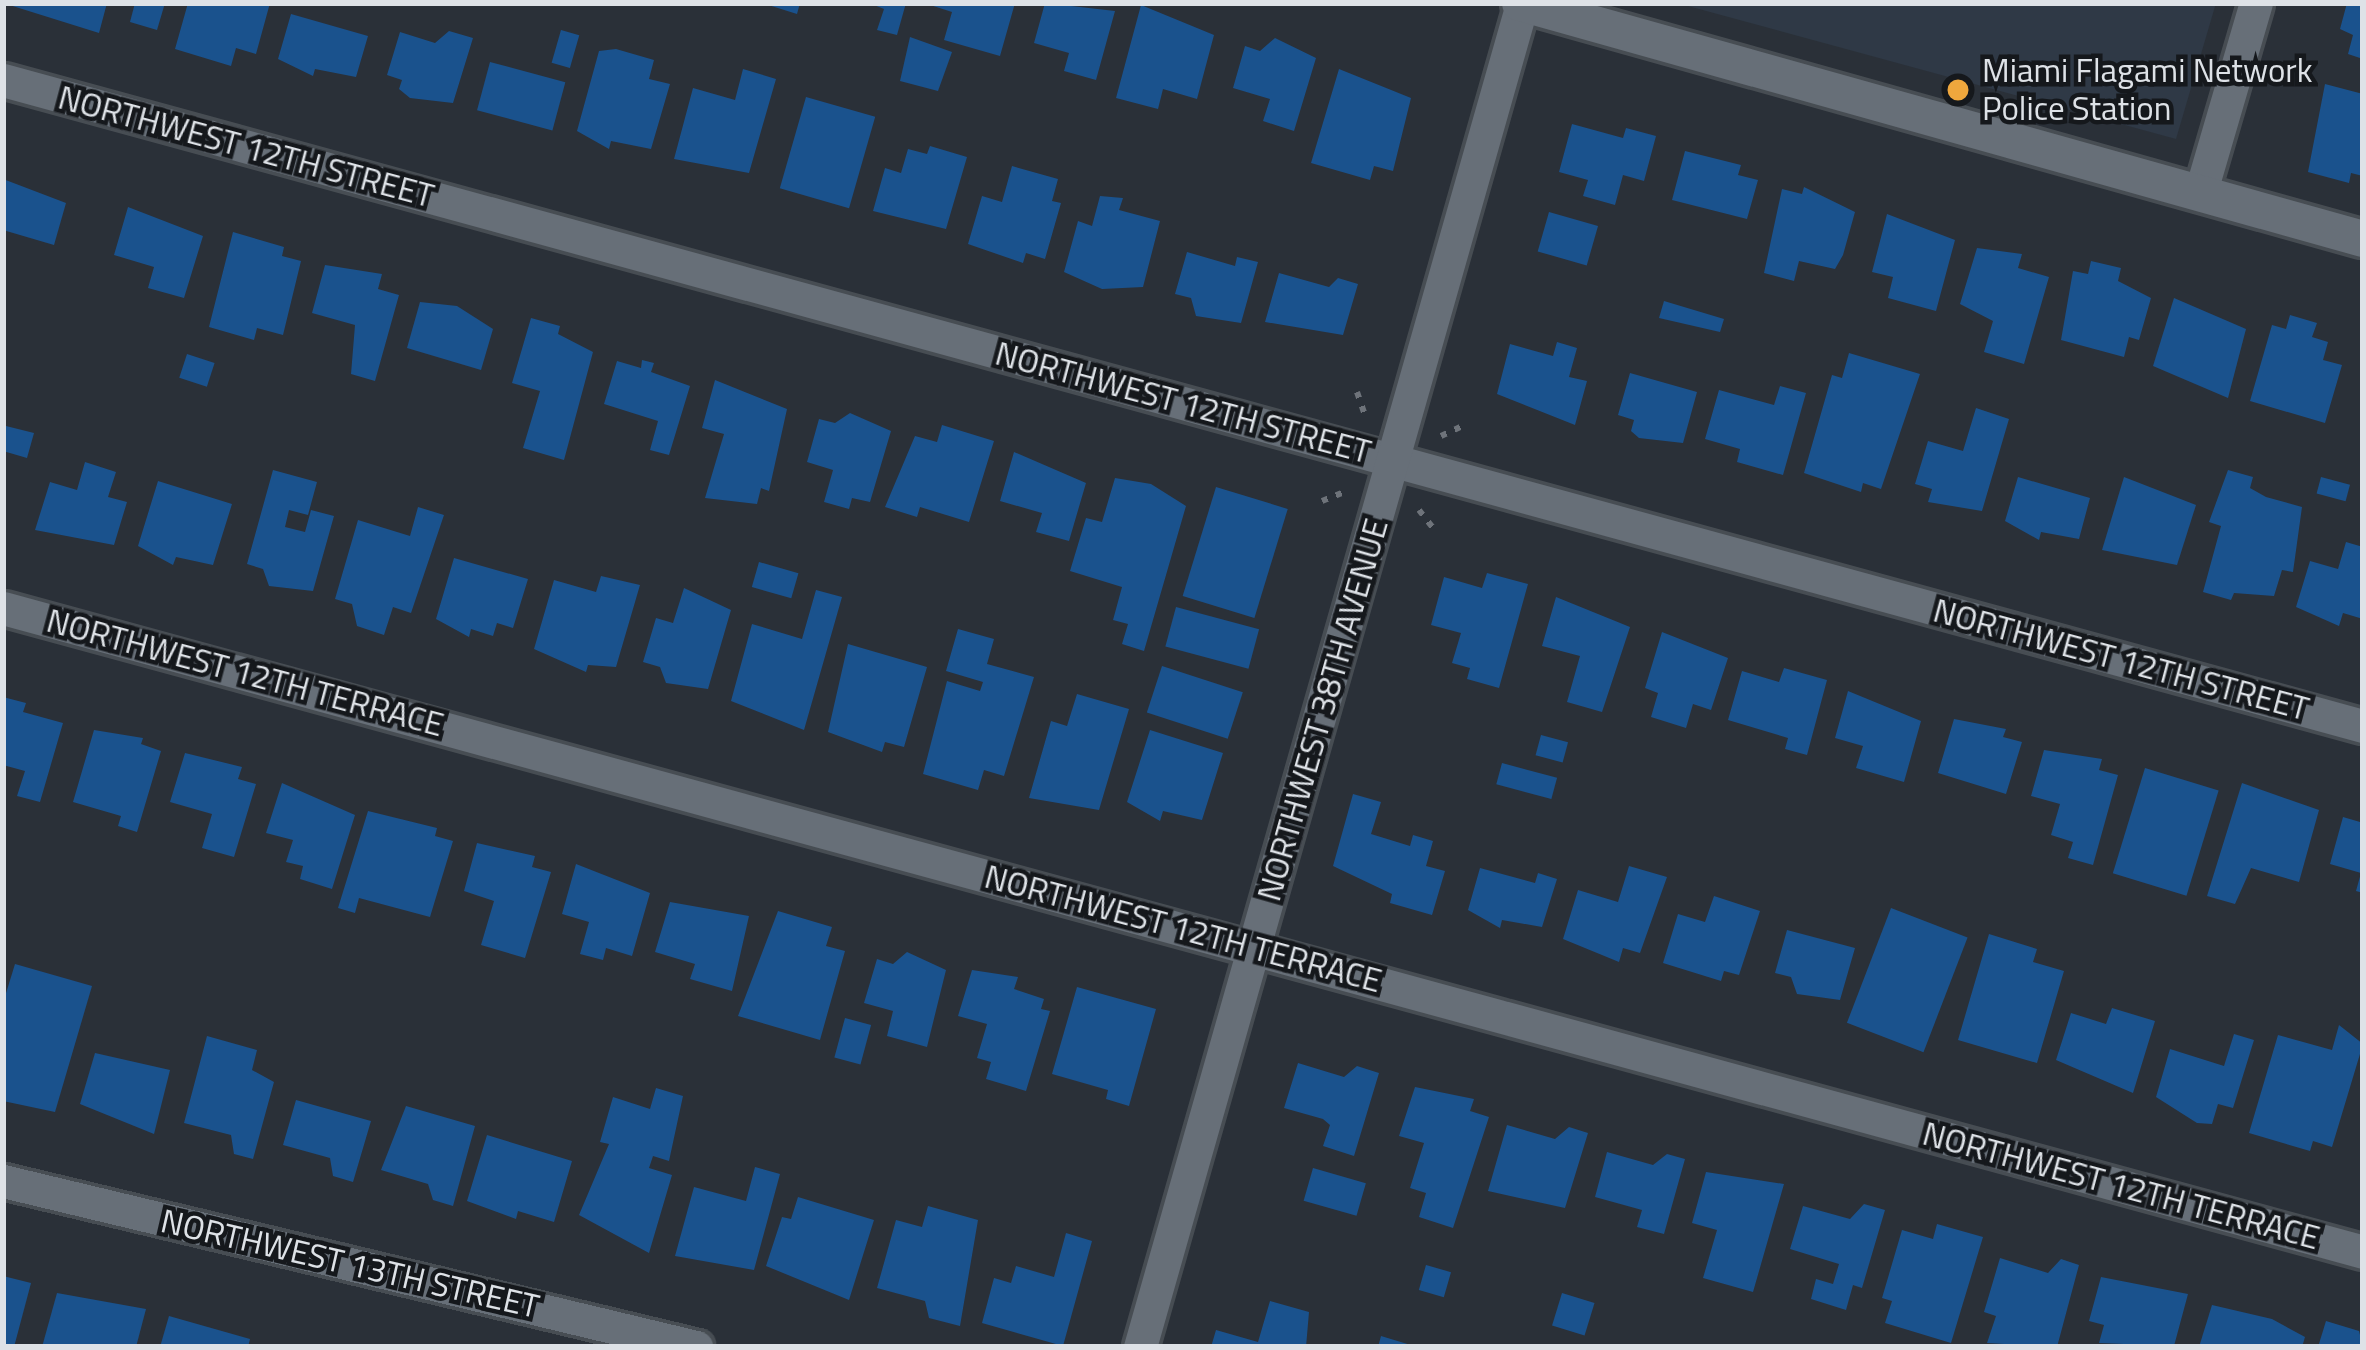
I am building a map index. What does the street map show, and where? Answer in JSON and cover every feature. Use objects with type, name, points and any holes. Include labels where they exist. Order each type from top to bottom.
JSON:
[{"type":"street","points":[[1521,3],[2363,239]]},
{"type":"street","name":"NORTHWEST 38TH AVENUE","points":[[1140,1347],[1521,3]]},
{"type":"street","points":[[2200,194],[2255,3]]},
{"type":"street","name":"NORTHWEST 12TH STREET","points":[[3,80],[2363,727]]},
{"type":"street","name":"NORTHWEST 12TH TERRACE","points":[[3,608],[2363,1252]]},
{"type":"street","name":"NORTHWEST 13TH STREET","points":[[3,1181],[696,1347]]},
{"type":"path","points":[[1357,392],[1365,415]]},
{"type":"path","points":[[1441,436],[1465,425]]},
{"type":"path","points":[[1322,501],[1350,490]]},
{"type":"path","points":[[1419,510],[1434,529]]},
{"type":"shaded area","points":[[1677,3],[2216,3],[2176,139]]},
{"type":"building","points":[[3,3],[107,3],[99,33]]},
{"type":"building","points":[[135,3],[165,3],[157,30],[130,22]]},
{"type":"building","points":[[188,3],[270,3],[256,54],[236,48],[231,66],[175,49]]},
{"type":"building","points":[[762,3],[800,3],[797,14]]},
{"type":"building","points":[[869,3],[906,3],[897,35],[877,30],[884,9]]},
{"type":"building","points":[[924,3],[1015,3],[1000,56],[944,40],[952,12]]},
{"type":"building","points":[[1045,3],[1115,11],[1096,80],[1064,71],[1069,53],[1034,43]]},
{"type":"building","points":[[2347,3],[2363,3],[2363,59],[2348,54],[2353,35],[2340,29]]},
{"type":"building","points":[[1141,5],[1214,35],[1197,99],[1163,89],[1158,109],[1116,98]]},
{"type":"building","points":[[291,14],[368,36],[356,77],[315,69],[313,76],[278,59]]},
{"type":"building","points":[[561,30],[579,35],[570,68],[552,63]]},
{"type":"building","points":[[449,31],[473,38],[453,103],[410,98],[399,89],[402,80],[387,75],[400,32],[435,43]]},
{"type":"building","points":[[910,37],[952,52],[938,91],[900,81]]},
{"type":"building","points":[[1275,38],[1316,58],[1294,131],[1263,121],[1270,99],[1233,88],[1245,46],[1260,51]]},
{"type":"building","points":[[616,49],[654,60],[649,79],[670,84],[651,149],[611,141],[609,149],[577,131],[599,51]]},
{"type":"building","points":[[490,62],[565,82],[552,130],[477,110]]},
{"type":"building","points":[[743,69],[776,79],[749,173],[674,159],[693,88],[735,100]]},
{"type":"building","points":[[1339,69],[1411,98],[1393,171],[1374,166],[1370,180],[1311,163]]},
{"type":"building","points":[[2325,84],[2363,94],[2363,176],[2351,173],[2349,183],[2308,172]]},
{"type":"building","points":[[806,97],[875,117],[849,208],[780,188]]},
{"type":"building","points":[[1572,124],[1623,138],[1626,128],[1656,136],[1644,181],[1623,175],[1615,205],[1583,196],[1588,180],[1559,172]]},
{"type":"building","points":[[930,146],[967,157],[946,229],[873,211],[885,168],[901,173],[908,149],[927,154]]},
{"type":"building","points":[[1685,151],[1741,165],[1738,175],[1758,180],[1747,219],[1672,200]]},
{"type":"building","points":[[1012,166],[1058,179],[1052,201],[1061,203],[1045,259],[1026,253],[1023,263],[968,244],[982,196],[1002,202]]},
{"type":"building","points":[[3,179],[66,203],[54,245],[3,230]]},
{"type":"building","points":[[1804,187],[1855,212],[1843,255],[1835,269],[1799,261],[1794,281],[1764,273],[1782,189],[1802,194]]},
{"type":"building","points":[[1100,196],[1123,198],[1119,210],[1160,221],[1143,287],[1102,289],[1064,272],[1078,221],[1092,226]]},
{"type":"building","points":[[128,207],[203,236],[184,298],[148,288],[154,267],[114,255]]},
{"type":"building","points":[[1549,212],[1598,226],[1587,265],[1538,251]]},
{"type":"building","points":[[1887,214],[1955,240],[1936,311],[1888,298],[1893,277],[1872,272]]},
{"type":"building","points":[[233,232],[284,247],[282,256],[301,261],[283,335],[257,328],[254,340],[209,327]]},
{"type":"building","points":[[1977,248],[2022,254],[2018,268],[2049,277],[2024,364],[1984,352],[1993,321],[1960,304]]},
{"type":"building","points":[[1187,252],[1235,266],[1237,257],[1258,262],[1241,323],[1196,316],[1191,298],[1175,294]]},
{"type":"building","points":[[2091,261],[2121,268],[2118,281],[2151,298],[2139,340],[2129,337],[2124,357],[2061,340],[2073,271],[2088,274]]},
{"type":"building","points":[[325,265],[382,274],[378,289],[399,295],[375,381],[351,374],[355,325],[312,313]]},
{"type":"building","points":[[1279,273],[1329,287],[1338,278],[1358,284],[1343,335],[1265,322]]},
{"type":"building","points":[[2174,298],[2246,329],[2228,398],[2153,366]]},
{"type":"building","points":[[1664,301],[1724,319],[1720,332],[1659,318]]},
{"type":"building","points":[[420,302],[457,306],[493,329],[481,370],[407,348]]},
{"type":"building","points":[[2290,315],[2317,323],[2312,337],[2328,342],[2323,360],[2342,365],[2325,423],[2250,401],[2272,325],[2286,329]]},
{"type":"building","points":[[531,318],[560,326],[558,334],[593,352],[564,460],[523,448],[540,391],[512,383]]},
{"type":"building","points":[[1557,342],[1577,348],[1569,377],[1587,381],[1575,425],[1497,394],[1510,344],[1553,356]]},
{"type":"building","points":[[1849,353],[1920,374],[1881,489],[1863,483],[1861,492],[1804,473],[1832,375],[1842,378]]},
{"type":"building","points":[[187,354],[215,363],[207,387],[179,378]]},
{"type":"building","points":[[642,360],[654,363],[651,372],[690,386],[669,455],[650,450],[658,421],[604,404],[617,361],[641,368]]},
{"type":"building","points":[[1630,373],[1697,392],[1683,443],[1639,438],[1631,431],[1634,420],[1618,415]]},
{"type":"building","points":[[715,380],[787,409],[769,491],[761,488],[757,504],[705,498],[724,434],[702,428]]},
{"type":"building","points":[[1780,386],[1806,393],[1783,475],[1737,462],[1740,449],[1705,439],[1719,390],[1774,405]]},
{"type":"building","points":[[1976,408],[2009,419],[1982,511],[1928,502],[1932,489],[1915,484],[1928,441],[1963,451]]},
{"type":"building","points":[[850,413],[891,431],[870,502],[852,498],[849,509],[824,502],[833,470],[807,462],[819,419],[835,423]]},
{"type":"building","points":[[942,425],[994,441],[969,522],[920,507],[917,517],[885,507],[915,436],[937,442]]},
{"type":"building","points":[[6,426],[34,433],[27,458],[3,451]]},
{"type":"building","points":[[1014,452],[1086,483],[1069,541],[1036,532],[1042,513],[1000,501]]},
{"type":"building","points":[[85,462],[116,472],[108,497],[127,502],[114,545],[35,530],[50,482],[77,490]]},
{"type":"building","points":[[273,470],[317,482],[308,515],[289,510],[285,527],[305,532],[311,510],[334,516],[313,591],[269,586],[263,569],[247,564]]},
{"type":"building","points":[[2228,470],[2253,477],[2250,488],[2266,497],[2302,507],[2293,572],[2282,570],[2274,596],[2234,593],[2231,600],[2203,592],[2221,526],[2209,522]]},
{"type":"building","points":[[2018,477],[2090,498],[2079,539],[2041,532],[2039,540],[2005,521]]},
{"type":"building","points":[[2124,477],[2196,505],[2177,565],[2102,550]]},
{"type":"building","points":[[2321,477],[2350,485],[2346,501],[2317,493]]},
{"type":"building","points":[[1115,478],[1151,484],[1186,506],[1144,651],[1122,644],[1128,624],[1113,620],[1122,587],[1070,571],[1086,518],[1102,522]]},
{"type":"building","points":[[158,481],[232,504],[213,565],[176,557],[173,565],[138,546]]},
{"type":"building","points":[[1216,487],[1288,509],[1254,618],[1183,596]]},
{"type":"building","points":[[418,507],[444,515],[411,613],[393,607],[384,635],[357,626],[352,604],[335,599],[358,520],[410,536]]},
{"type":"building","points":[[2346,542],[2363,547],[2363,619],[2343,613],[2339,626],[2296,607],[2310,561],[2338,569]]},
{"type":"building","points":[[454,558],[528,579],[513,628],[497,623],[493,636],[471,629],[469,637],[436,619]]},
{"type":"building","points":[[759,562],[798,573],[791,598],[752,587]]},
{"type":"building","points":[[1487,573],[1528,584],[1499,688],[1467,679],[1470,668],[1452,663],[1461,633],[1431,625],[1444,577],[1482,588]]},
{"type":"building","points":[[601,576],[640,585],[616,667],[588,665],[586,672],[534,649],[554,580],[596,592]]},
{"type":"building","points":[[684,588],[731,610],[708,689],[666,683],[660,667],[643,662],[656,618],[673,623]]},
{"type":"building","points":[[816,590],[842,597],[804,730],[731,701],[752,624],[802,639]]},
{"type":"building","points":[[1556,597],[1630,627],[1602,712],[1567,702],[1580,656],[1542,646]]},
{"type":"building","points":[[1176,607],[1259,629],[1248,669],[1165,647]]},
{"type":"building","points":[[958,629],[994,639],[987,664],[1034,677],[1004,776],[984,770],[978,790],[923,774],[947,681],[980,691],[983,682],[946,671]]},
{"type":"building","points":[[1662,632],[1728,658],[1711,710],[1693,704],[1686,728],[1651,717],[1658,693],[1645,688]]},
{"type":"building","points":[[848,644],[927,667],[904,747],[885,742],[882,752],[828,732]]},
{"type":"building","points":[[1162,666],[1243,692],[1228,739],[1147,713]]},
{"type":"building","points":[[1784,668],[1827,680],[1807,755],[1785,749],[1788,738],[1728,720],[1742,671],[1779,682]]},
{"type":"building","points":[[1848,691],[1921,721],[1904,782],[1856,768],[1863,746],[1835,738]]},
{"type":"building","points":[[1077,694],[1129,709],[1099,810],[1029,798],[1051,721],[1067,726]]},
{"type":"building","points":[[3,697],[26,703],[23,712],[63,723],[40,802],[17,796],[25,771],[3,765]]},
{"type":"building","points":[[1954,719],[2006,729],[2003,737],[2022,742],[2006,794],[1938,773]]},
{"type":"building","points":[[94,730],[143,738],[141,744],[161,751],[137,832],[118,826],[121,816],[73,802]]},
{"type":"building","points":[[1150,730],[1223,753],[1202,820],[1163,811],[1160,821],[1127,802]]},
{"type":"building","points":[[1541,735],[1568,742],[1563,763],[1536,755]]},
{"type":"building","points":[[2044,750],[2102,759],[2099,770],[2118,775],[2093,865],[2068,858],[2073,842],[2051,835],[2060,804],[2031,796]]},
{"type":"building","points":[[185,753],[242,767],[238,779],[256,784],[234,857],[202,848],[212,814],[170,802]]},
{"type":"building","points":[[1502,763],[1557,778],[1551,799],[1496,784]]},
{"type":"building","points":[[2145,768],[2219,791],[2186,896],[2113,873]]},
{"type":"building","points":[[282,783],[355,815],[332,889],[300,879],[303,866],[286,862],[293,840],[266,833]]},
{"type":"building","points":[[2242,783],[2319,810],[2299,882],[2251,868],[2235,904],[2207,896]]},
{"type":"building","points":[[1353,794],[1381,802],[1371,834],[1410,846],[1413,835],[1433,841],[1426,866],[1445,871],[1432,915],[1390,903],[1392,894],[1333,866]]},
{"type":"building","points":[[368,811],[437,828],[435,836],[453,841],[430,917],[359,898],[355,913],[338,908]]},
{"type":"building","points":[[2343,817],[2360,822],[2363,893],[2356,891],[2361,873],[2330,864]]},
{"type":"building","points":[[477,843],[535,856],[532,867],[551,872],[525,958],[481,945],[494,901],[464,891]]},
{"type":"building","points":[[576,864],[650,893],[632,956],[606,948],[603,960],[580,954],[589,922],[562,914]]},
{"type":"building","points":[[1629,866],[1667,877],[1640,953],[1623,948],[1619,962],[1563,939],[1578,890],[1618,902]]},
{"type":"building","points":[[1480,868],[1535,883],[1538,873],[1557,879],[1542,927],[1502,920],[1500,928],[1468,910]]},
{"type":"building","points":[[1714,896],[1760,911],[1739,975],[1724,971],[1721,981],[1663,963],[1678,914],[1705,922]]},
{"type":"building","points":[[670,902],[749,916],[732,991],[690,979],[695,964],[655,952]]},
{"type":"building","points":[[1891,908],[1968,937],[1923,1052],[1847,1023]]},
{"type":"building","points":[[778,911],[832,927],[826,946],[845,951],[820,1040],[738,1016]]},
{"type":"building","points":[[1787,930],[1855,948],[1840,1000],[1797,994],[1791,977],[1775,973]]},
{"type":"building","points":[[1989,934],[2037,949],[2033,962],[2064,971],[2037,1063],[1958,1040]]},
{"type":"building","points":[[907,952],[946,970],[927,1047],[887,1036],[893,1011],[864,1003],[877,959],[893,964]]},
{"type":"building","points":[[15,964],[92,986],[55,1112],[3,1101],[3,1003]]},
{"type":"building","points":[[972,970],[1018,977],[1014,989],[1044,999],[1041,1009],[1050,1011],[1026,1091],[986,1079],[991,1062],[977,1058],[987,1024],[958,1016]]},
{"type":"building","points":[[1077,987],[1156,1009],[1129,1106],[1106,1099],[1108,1090],[1052,1074]]},
{"type":"building","points":[[2112,1008],[2155,1021],[2133,1093],[2056,1060],[2071,1013],[2106,1024]]},
{"type":"building","points":[[845,1018],[871,1025],[860,1065],[834,1058]]},
{"type":"building","points":[[2339,1025],[2363,1044],[2332,1147],[2313,1141],[2310,1151],[2249,1133],[2278,1035],[2332,1050]]},
{"type":"building","points":[[2234,1034],[2254,1040],[2233,1108],[2218,1104],[2212,1124],[2197,1123],[2156,1097],[2170,1049],[2224,1066]]},
{"type":"building","points":[[207,1036],[257,1050],[252,1070],[274,1082],[253,1159],[234,1154],[231,1135],[184,1123]]},
{"type":"building","points":[[95,1053],[170,1070],[154,1134],[80,1104]]},
{"type":"building","points":[[1298,1063],[1344,1077],[1357,1066],[1379,1073],[1354,1156],[1323,1146],[1330,1125],[1323,1119],[1284,1108]]},
{"type":"building","points":[[1415,1087],[1474,1099],[1470,1111],[1489,1117],[1453,1228],[1419,1217],[1426,1193],[1410,1188],[1424,1143],[1399,1136]]},
{"type":"building","points":[[656,1088],[683,1096],[669,1161],[653,1156],[649,1168],[672,1175],[649,1253],[579,1215],[609,1144],[600,1142],[613,1097],[650,1109]]},
{"type":"building","points":[[296,1100],[371,1121],[353,1182],[333,1176],[330,1158],[283,1145]]},
{"type":"building","points":[[406,1106],[475,1126],[453,1206],[433,1200],[428,1184],[381,1170]]},
{"type":"building","points":[[1507,1125],[1555,1139],[1569,1127],[1588,1133],[1565,1208],[1488,1191]]},
{"type":"building","points":[[487,1135],[572,1161],[554,1222],[518,1211],[516,1219],[467,1201]]},
{"type":"building","points":[[1607,1152],[1653,1165],[1667,1154],[1685,1159],[1664,1234],[1637,1227],[1642,1210],[1595,1197]]},
{"type":"building","points":[[755,1167],[780,1174],[754,1270],[675,1256],[694,1187],[746,1201]]},
{"type":"building","points":[[1313,1168],[1366,1183],[1356,1216],[1304,1201]]},
{"type":"building","points":[[1706,1172],[1784,1184],[1753,1292],[1703,1278],[1717,1230],[1692,1223]]},
{"type":"building","points":[[798,1197],[874,1220],[849,1300],[766,1266],[782,1217],[791,1219]]},
{"type":"building","points":[[1864,1204],[1885,1210],[1862,1288],[1853,1285],[1846,1310],[1811,1299],[1816,1279],[1833,1284],[1839,1264],[1790,1249],[1803,1206],[1850,1219]]},
{"type":"building","points":[[928,1206],[978,1220],[960,1326],[929,1318],[925,1301],[877,1288],[896,1220],[922,1227]]},
{"type":"building","points":[[1937,1224],[1983,1237],[1951,1343],[1885,1323],[1892,1301],[1882,1298],[1902,1230],[1933,1239]]},
{"type":"building","points":[[1066,1233],[1092,1241],[1063,1346],[982,1323],[994,1278],[1011,1283],[1016,1266],[1054,1277]]},
{"type":"building","points":[[2000,1258],[2048,1273],[2061,1259],[2079,1265],[2057,1347],[1987,1343],[1996,1316],[1984,1312]]},
{"type":"building","points":[[1426,1265],[1451,1272],[1444,1297],[1419,1290]]},
{"type":"building","points":[[3,1276],[31,1283],[14,1347],[3,1347]]},
{"type":"building","points":[[2101,1277],[2188,1294],[2174,1346],[2099,1343],[2104,1325],[2089,1321]]},
{"type":"building","points":[[57,1293],[146,1309],[136,1347],[42,1347]]},
{"type":"building","points":[[1562,1293],[1595,1303],[1585,1335],[1552,1326]]},
{"type":"building","points":[[1270,1301],[1309,1312],[1306,1347],[1211,1347],[1216,1330],[1258,1342]]},
{"type":"building","points":[[2212,1305],[2272,1319],[2305,1337],[2302,1347],[2199,1347]]},
{"type":"building","points":[[169,1316],[250,1339],[248,1347],[160,1347]]},
{"type":"building","points":[[2326,1321],[2359,1331],[2363,1347],[2318,1347]]},
{"type":"building","points":[[1381,1336],[1414,1346],[1414,1347],[1378,1347]]},
{"type":"place","name":"Miami Flagami Network Police Station","points":[[1958,90]]}]
